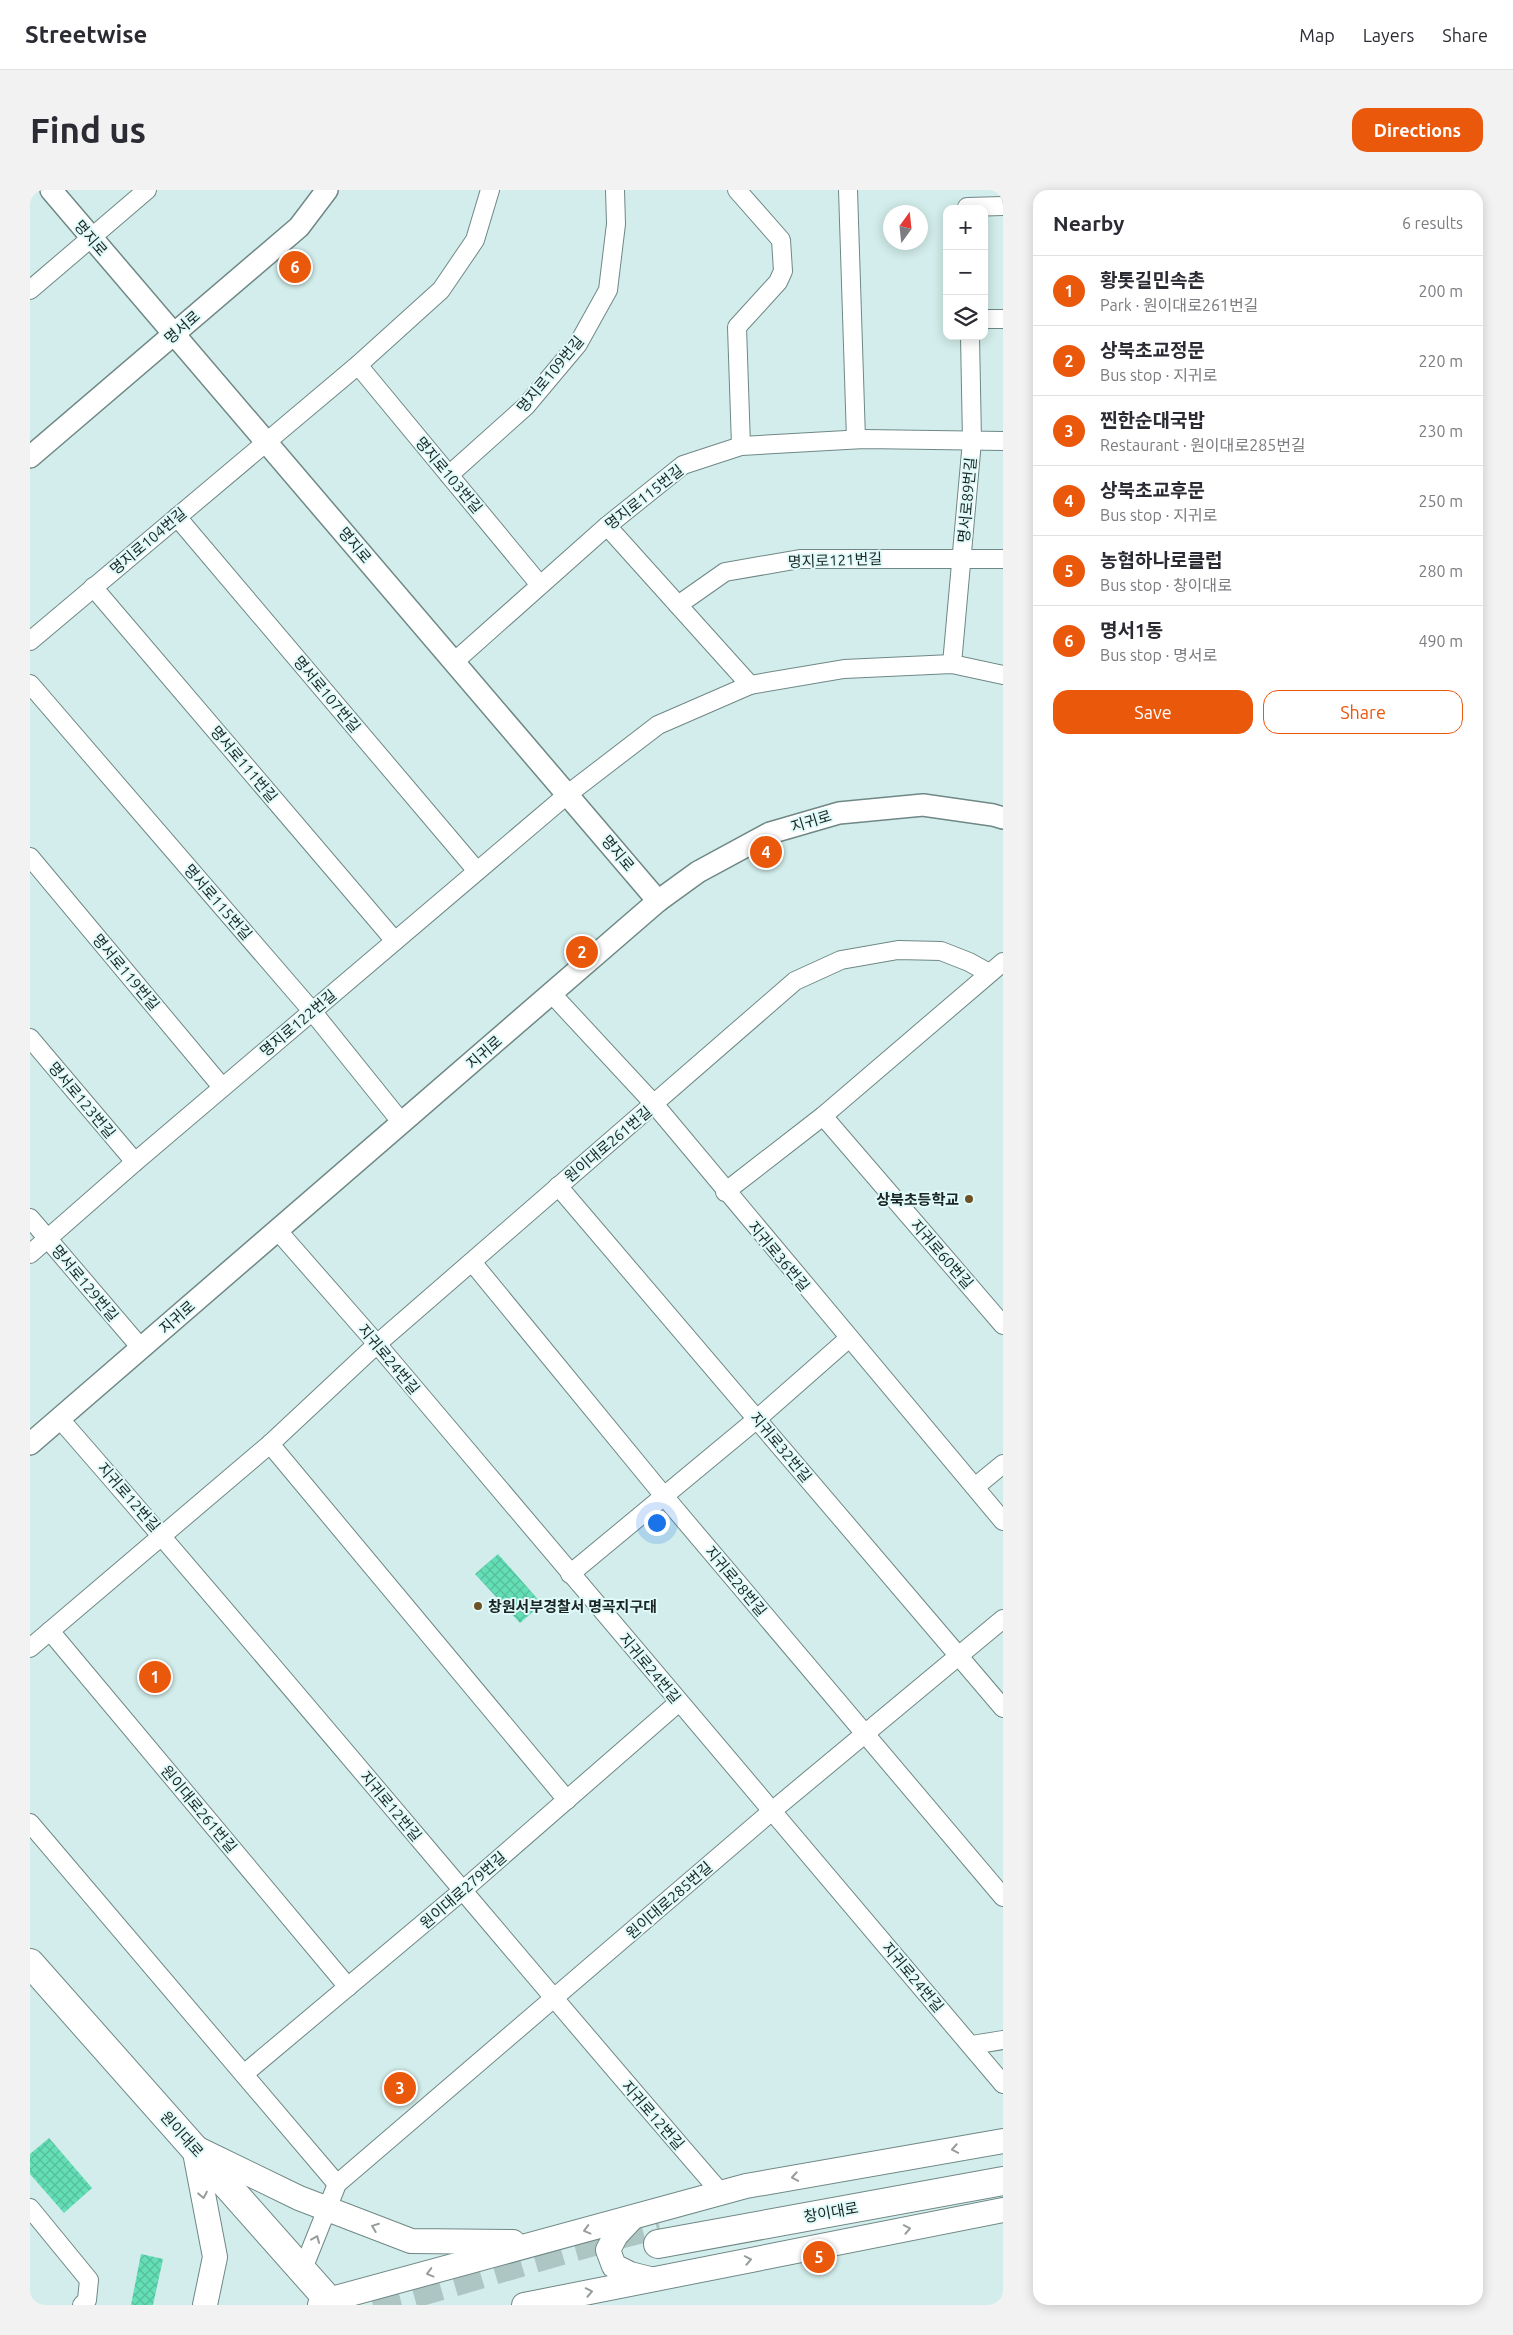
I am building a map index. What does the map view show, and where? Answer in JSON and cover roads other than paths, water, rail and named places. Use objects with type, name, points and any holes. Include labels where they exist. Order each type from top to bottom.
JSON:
[{"type":"main road","name":"원이대로","points":[[30,1963],[303,2269],[327,2303]]},
{"type":"main road","points":[[327,2303],[746,2186],[1003,2140]]},
{"type":"main road","points":[[194,2147],[299,2198],[411,2240],[544,2242]]},
{"type":"main road","points":[[194,2147],[215,2257],[206,2305]]},
{"type":"main road","name":"창이대로","points":[[1003,2164],[659,2235],[1003,2180]]},
{"type":"main road","points":[[524,2305],[1003,2210]]},
{"type":"main road","points":[[632,2218],[616,2235],[608,2250],[614,2266],[630,2274],[652,2279]]},
{"type":"street","name":"명지로","points":[[51,190],[658,901]]},
{"type":"street","points":[[30,290],[147,190]]},
{"type":"street","name":"명서로","points":[[30,457],[299,227],[327,190]]},
{"type":"street","points":[[266,442],[358,365],[441,290],[475,240],[490,190]]},
{"type":"street","name":"명지로109번길","points":[[449,476],[526,406],[578,344],[608,290],[616,224],[615,190]]},
{"type":"street","points":[[737,190],[781,240],[783,271],[778,282],[737,327],[741,446]]},
{"type":"street","points":[[848,190],[856,439]]},
{"type":"street","points":[[967,202],[1003,206]]},
{"type":"street","points":[[988,319],[1003,319]]},
{"type":"street","name":"명서로89번길","points":[[952,664],[972,440],[970,340]]},
{"type":"street","name":"명지로103번길","points":[[358,365],[540,585]]},
{"type":"street","name":"명지로115번길","points":[[454,662],[606,526],[683,465],[741,446],[856,439],[1003,441]]},
{"type":"street","name":"명지로104번길","points":[[30,641],[266,442]]},
{"type":"street","name":"명서로107번길","points":[[177,517],[477,871]]},
{"type":"street","points":[[606,526],[750,685]]},
{"type":"street","name":"명지로121번길","points":[[678,605],[726,572],[800,559],[1003,559]]},
{"type":"street","name":"명서로111번길","points":[[93,587],[395,941]]},
{"type":"street","points":[[568,794],[658,725],[750,685],[844,669],[952,664],[1003,675]]},
{"type":"street","name":"명서로115번길","points":[[30,684],[312,1012],[402,1123]]},
{"type":"street","name":"명지로122번길","points":[[30,1254],[134,1162],[568,794]]},
{"type":"street","name":"지귀로","points":[[30,1444],[658,901],[698,872],[770,834],[839,813],[923,805],[1003,818]]},
{"type":"street","name":"명서로119번길","points":[[30,857],[222,1087]]},
{"type":"street","name":"원이대로261번길","points":[[30,1648],[270,1444],[378,1344],[558,1186],[655,1105],[795,981],[841,960],[898,950],[941,951],[969,962],[989,973]]},
{"type":"street","points":[[725,1192],[823,1116],[1003,962]]},
{"type":"street","name":"지귀로36번길","points":[[552,994],[655,1105],[725,1192],[1003,1521]]},
{"type":"street","name":"명서로123번길","points":[[30,1038],[134,1162]]},
{"type":"street","name":"지귀로60번길","points":[[823,1116],[1003,1325]]},
{"type":"street","name":"지귀로32번길","points":[[558,1186],[1003,1708]]},
{"type":"street","name":"명서로129번길","points":[[30,1218],[141,1348]]},
{"type":"street","name":"지귀로24번길","points":[[278,1231],[378,1344],[570,1574],[972,2045],[1003,2084]]},
{"type":"street","name":"지귀로28번길","points":[[472,1262],[664,1496],[1003,1897]]},
{"type":"street","points":[[570,1574],[757,1418],[848,1339]]},
{"type":"street","name":"지귀로12번길","points":[[60,1418],[163,1536],[554,2000],[722,2194]]},
{"type":"street","points":[[270,1444],[567,1800]]},
{"type":"street","points":[[976,1487],[1003,1464]]},
{"type":"street","name":"원이대로285번길","points":[[337,2184],[554,2000],[772,1811],[1003,1619]]},
{"type":"street","name":"원이대로261번길","points":[[50,1631],[348,1987]]},
{"type":"street","name":"원이대로279번길","points":[[244,2074],[462,1890],[679,1702]]},
{"type":"street","points":[[30,1823],[337,2184],[303,2269]]},
{"type":"street","points":[[972,2045],[1003,2040]]},
{"type":"street","points":[[30,2208],[89,2280],[84,2303]]},
{"type":"tunnel","points":[[373,2305],[659,2225]]},
{"type":"place","name":"명서1동","points":[[295,267]]},
{"type":"place","name":"상북초교후문","points":[[766,852]]},
{"type":"place","name":"상북초교정문","points":[[582,952]]},
{"type":"place","name":"상북초등학교","points":[[969,1199]]},
{"type":"place","name":"창원서부경찰서 명곡지구대","points":[[478,1606]]},
{"type":"place","name":"황톳길민속촌","points":[[155,1677]]},
{"type":"place","name":"찐한순대국밥","points":[[400,2088]]},
{"type":"place","name":"농협하나로클럽","points":[[819,2257]]}]
